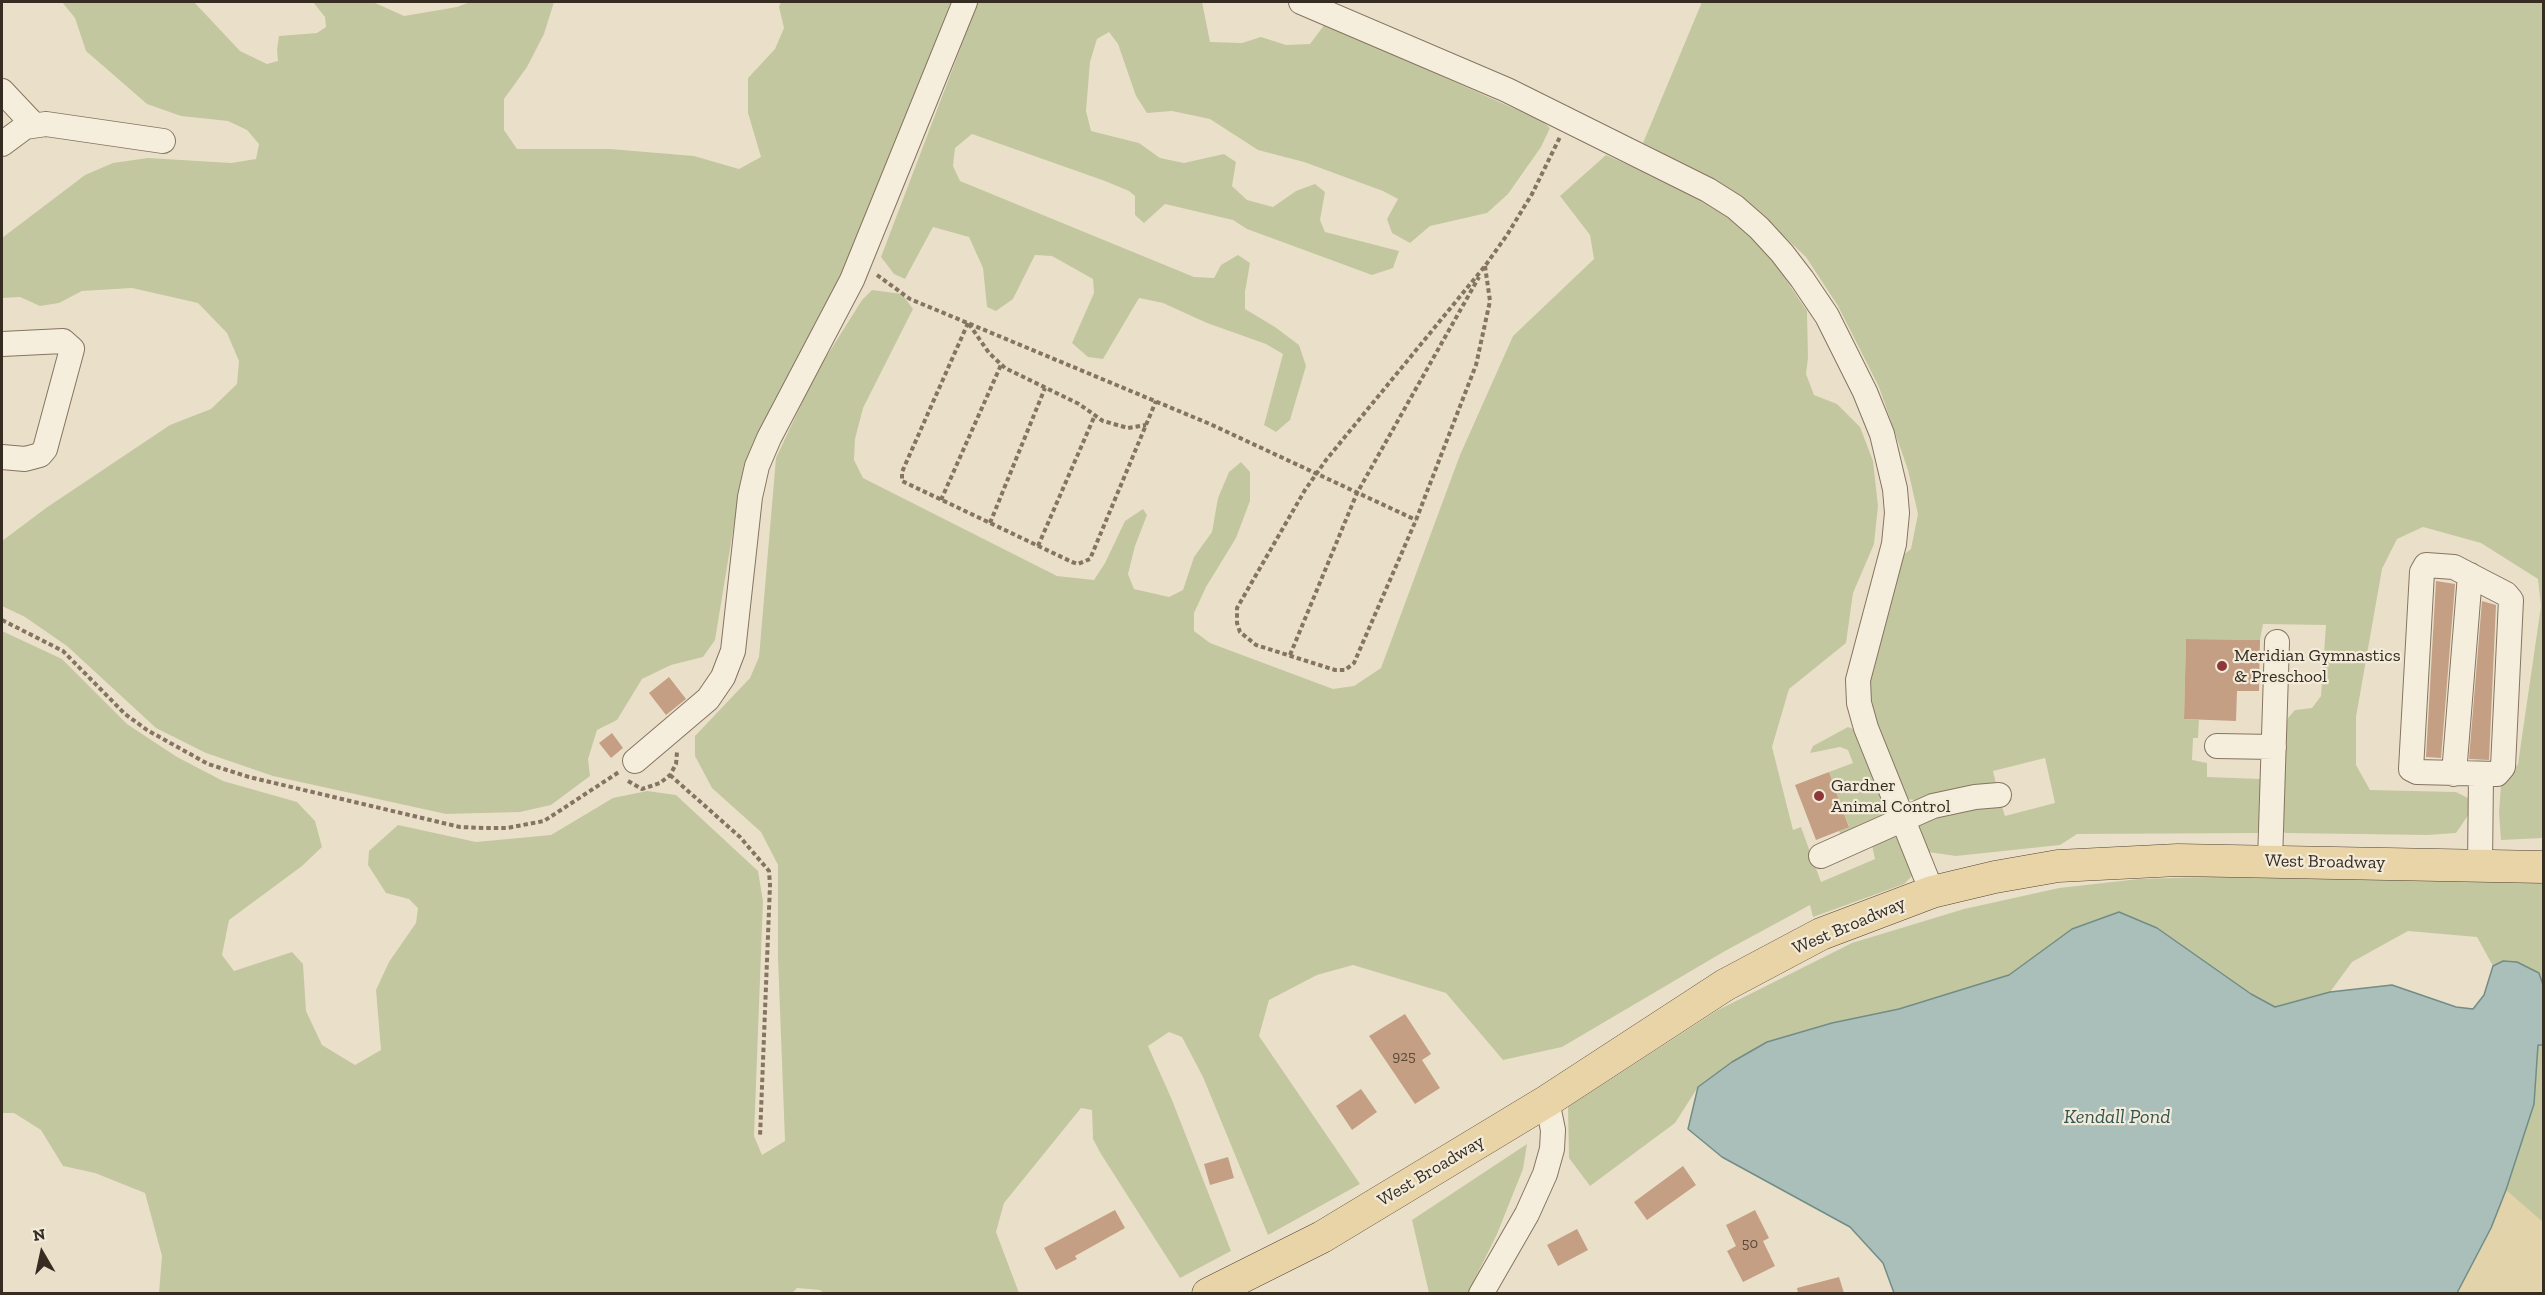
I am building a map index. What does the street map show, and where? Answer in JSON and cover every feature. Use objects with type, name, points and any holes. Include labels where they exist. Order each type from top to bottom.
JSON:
[{"type":"main road","name":"West Broadway","points":[[1208,1293],[1322,1237],[1547,1101],[1725,985],[1821,934],[1932,892],[1995,877],[2058,866],[2178,860],[2544,867]]},
{"type":"street","points":[[635,760],[708,699],[726,670],[733,651],[750,497],[757,466],[860,263],[965,2]]},
{"type":"street","points":[[1300,2],[1507,90],[1708,190],[1735,207],[1759,228],[1782,253],[1827,316],[1865,392],[1882,434],[1895,489],[1897,513],[1894,544],[1858,680],[1859,704],[1866,728],[1932,892]]},
{"type":"street","points":[[2,91],[34,125]]},
{"type":"street","points":[[2,144],[16,132],[34,125],[46,124],[163,141]]},
{"type":"street","points":[[2,344],[63,341],[72,349],[45,449],[40,455],[25,459],[2,457]]},
{"type":"street","points":[[2426,565],[2449,566],[2470,575],[2506,594],[2512,606],[2503,767],[2497,774],[2481,775],[2414,771],[2410,766],[2422,572],[2426,565]]},
{"type":"street","points":[[2454,774],[2470,575]]},
{"type":"street","points":[[2270,861],[2277,642]]},
{"type":"street","points":[[2217,746],[2274,747]]},
{"type":"street","points":[[2480,865],[2481,775]]},
{"type":"street","points":[[1821,856],[1947,802],[1999,795]]},
{"type":"street","points":[[1481,1293],[1527,1214],[1545,1174],[1552,1149],[1553,1130],[1547,1101]]},
{"type":"path","points":[[1290,655],[1357,494],[1485,266],[1533,194],[1568,120]]},
{"type":"path","points":[[860,263],[910,299],[1210,424],[1416,520]]},
{"type":"path","points":[[1485,266],[1490,302],[1476,365],[1416,520],[1354,663],[1349,668],[1335,670],[1256,645],[1245,637],[1237,623],[1237,608],[1316,474],[1485,266]]},
{"type":"path","points":[[968,323],[989,354],[1001,365],[1079,404],[1115,425],[1128,428],[1146,425]]},
{"type":"path","points":[[968,323],[901,476],[902,481],[1078,564],[1090,559],[1156,401]]},
{"type":"path","points":[[941,500],[1001,365]]},
{"type":"path","points":[[990,524],[1045,388]]},
{"type":"path","points":[[1038,546],[1095,415]]},
{"type":"path","points":[[2,620],[63,651],[125,714],[167,743],[208,764],[249,777],[460,827],[507,828],[544,821],[582,798],[635,760]]},
{"type":"path","points":[[670,776],[740,837],[769,871],[760,1137]]},
{"type":"green space","points":[[62,2],[194,2],[240,51],[267,64],[278,61],[279,36],[317,33],[326,27],[325,17],[313,2],[373,2],[404,16],[457,7],[470,2],[554,2],[544,34],[527,67],[504,99],[504,130],[517,149],[610,149],[694,156],[739,169],[761,157],[748,113],[748,78],[775,49],[784,28],[779,7],[781,2],[955,2],[849,260],[754,445],[740,488],[715,640],[703,657],[671,665],[642,679],[617,720],[597,730],[588,759],[590,776],[551,805],[520,812],[446,814],[273,776],[206,753],[156,728],[67,646],[25,617],[2,606],[2,541],[46,508],[170,425],[211,409],[237,384],[239,361],[227,333],[198,303],[132,288],[82,291],[59,303],[40,306],[20,297],[2,298],[2,238],[85,175],[113,163],[148,158],[231,163],[256,159],[259,144],[247,130],[228,121],[181,116],[147,104],[86,51],[75,18]]},
{"type":"green space","points":[[978,2],[1202,2],[1210,42],[1242,43],[1261,37],[1286,45],[1310,44],[1325,24],[1542,121],[1550,128],[1541,147],[1508,194],[1487,213],[1430,226],[1410,243],[1392,233],[1387,219],[1398,199],[1383,191],[1304,162],[1258,150],[1210,119],[1172,111],[1147,113],[1136,96],[1118,44],[1109,32],[1097,39],[1090,62],[1086,111],[1091,131],[1139,143],[1160,158],[1184,163],[1224,154],[1236,162],[1232,186],[1247,200],[1273,207],[1296,191],[1315,184],[1325,192],[1320,220],[1325,232],[1399,251],[1393,268],[1372,275],[1247,229],[1233,220],[1165,204],[1144,223],[1135,215],[1135,196],[1129,191],[972,134],[955,148],[953,166],[960,181],[1194,277],[1214,278],[1221,265],[1238,255],[1250,263],[1245,292],[1245,309],[1299,345],[1306,366],[1290,420],[1276,432],[1264,425],[1283,354],[1266,344],[1207,323],[1163,303],[1139,298],[1103,359],[1088,357],[1072,343],[1094,293],[1093,279],[1052,256],[1035,255],[1013,299],[996,311],[987,307],[983,268],[969,237],[933,227],[905,279],[894,274],[881,257]]},
{"type":"green space","points":[[1702,2],[2543,2],[2543,838],[2501,840],[2499,813],[2501,785],[2518,764],[2541,606],[2538,579],[2481,543],[2423,527],[2397,539],[2382,569],[2356,717],[2356,765],[2370,790],[2456,792],[2468,798],[2469,814],[2456,833],[2428,835],[2285,833],[2282,829],[2284,732],[2288,718],[2295,710],[2312,708],[2321,696],[2326,625],[2263,624],[2260,640],[2186,639],[2184,719],[2199,720],[2198,738],[2193,738],[2192,760],[2207,763],[2207,777],[2261,779],[2263,833],[2077,834],[2060,845],[1956,856],[1928,852],[1914,821],[2000,801],[2005,816],[2055,803],[2045,758],[1993,771],[1998,792],[1906,799],[1872,718],[1868,678],[1893,563],[1911,549],[1918,514],[1908,470],[1879,387],[1838,306],[1806,257],[1758,212],[1697,171],[1643,143]]},
{"type":"green space","points":[[1606,155],[1687,191],[1728,216],[1766,250],[1807,311],[1806,374],[1814,395],[1837,404],[1860,427],[1873,461],[1878,506],[1874,544],[1853,593],[1846,643],[1789,689],[1772,747],[1793,830],[1801,827],[1821,882],[1875,859],[1872,845],[1899,833],[1916,872],[1904,884],[1813,917],[1810,905],[1725,951],[1562,1047],[1503,1060],[1446,993],[1353,965],[1317,975],[1269,1000],[1259,1036],[1360,1184],[1268,1235],[1203,1077],[1182,1037],[1169,1032],[1148,1046],[1172,1100],[1231,1251],[1180,1278],[1093,1139],[1092,1110],[1081,1108],[1004,1203],[996,1232],[1019,1293],[824,1294],[820,1290],[797,1288],[791,1294],[159,1293],[162,1256],[145,1193],[95,1173],[63,1166],[41,1130],[14,1113],[2,1113],[2,631],[62,659],[127,724],[177,757],[223,781],[297,802],[315,821],[322,847],[302,866],[229,920],[222,955],[234,971],[292,952],[303,964],[306,1011],[322,1045],[355,1065],[381,1050],[376,990],[389,962],[416,923],[418,908],[409,899],[386,893],[368,865],[369,851],[398,825],[476,842],[551,835],[613,798],[647,791],[676,795],[758,871],[763,901],[754,1136],[762,1155],[785,1141],[778,958],[778,865],[761,832],[712,788],[695,756],[695,736],[750,678],[759,657],[776,458],[816,373],[862,300],[872,290],[902,294],[913,309],[863,408],[855,439],[854,460],[863,478],[1057,576],[1094,580],[1105,563],[1125,521],[1143,509],[1147,515],[1135,546],[1128,574],[1134,589],[1169,597],[1183,590],[1194,557],[1212,532],[1218,498],[1229,472],[1241,462],[1250,472],[1250,501],[1236,538],[1206,587],[1194,613],[1194,631],[1210,643],[1333,689],[1354,686],[1381,668],[1460,455],[1513,336],[1594,259],[1590,235],[1560,196]]},
{"type":"green space","points":[[1848,727],[1853,729],[1893,815],[1842,839],[1839,831],[1849,826],[1829,772],[1853,763],[1848,750],[1840,747],[1810,753],[1813,746]]},
{"type":"green space","points":[[2307,874],[2543,882],[2543,985],[2539,973],[2503,961],[2493,966],[2477,937],[2408,931],[2352,962],[2330,992],[2275,1007],[2251,995],[2072,929],[2009,975],[1899,1009],[1832,1023],[1767,1042],[1732,1062],[1698,1087],[1675,1123],[1590,1186],[1569,1158],[1568,1107],[1718,1010],[1852,943],[1964,909],[2059,888],[2139,879]]},
{"type":"green space","points":[[2538,1045],[2543,1045],[2543,1293],[2457,1294],[2506,1190],[2534,1104]]},
{"type":"green space","points":[[1527,1144],[1523,1169],[1497,1234],[1468,1293],[1429,1293],[1412,1220]]},
{"type":"sand","points":[[2506,1190],[2543,1222],[2543,1293],[2457,1294],[2491,1228]]},
{"type":"water","name":"Kendall Pond","points":[[2119,912],[2157,928],[2251,994],[2275,1007],[2330,992],[2392,985],[2456,1007],[2473,1009],[2484,995],[2493,966],[2503,961],[2517,962],[2539,973],[2543,985],[2544,1045],[2538,1045],[2534,1104],[2491,1228],[2457,1293],[1894,1293],[1883,1263],[1850,1227],[1722,1157],[1688,1129],[1698,1087],[1732,1062],[1767,1042],[1832,1023],[1899,1009],[2009,975],[2072,929]]},
{"type":"building","points":[[2436,581],[2455,584],[2441,758],[2426,757]]},
{"type":"building","points":[[2482,601],[2496,605],[2489,760],[2469,759]]},
{"type":"building","name":"Meridian Gymnastics & Preschool","points":[[2186,639],[2260,640],[2259,691],[2237,691],[2236,721],[2184,719]]},
{"type":"building","points":[[669,677],[686,699],[666,715],[649,693]]},
{"type":"building","points":[[612,733],[623,748],[611,758],[599,743]]},
{"type":"building","name":"Gardner Animal Control","points":[[1829,772],[1849,827],[1816,840],[1795,785]]},
{"type":"building","points":[[1405,1014],[1431,1054],[1422,1060],[1440,1088],[1415,1104],[1369,1036]]},
{"type":"building","points":[[1361,1089],[1377,1112],[1352,1130],[1336,1106]]},
{"type":"building","points":[[1228,1157],[1234,1178],[1210,1185],[1204,1164]]},
{"type":"building","points":[[1683,1166],[1696,1185],[1647,1220],[1634,1202]]},
{"type":"building","points":[[1115,1210],[1125,1228],[1075,1256],[1077,1259],[1056,1270],[1044,1248]]},
{"type":"building","points":[[1755,1210],[1769,1238],[1763,1241],[1775,1266],[1743,1282],[1727,1251],[1736,1246],[1726,1225]]},
{"type":"building","points":[[1577,1229],[1588,1250],[1558,1266],[1547,1245]]},
{"type":"building","points":[[1839,1277],[1844,1293],[1798,1293],[1797,1288]]},
{"type":"place","name":"Meridian Gymnastics & Preschool","points":[[2222,666]]},
{"type":"place","name":"Gardner Animal Control","points":[[1819,796]]}]
